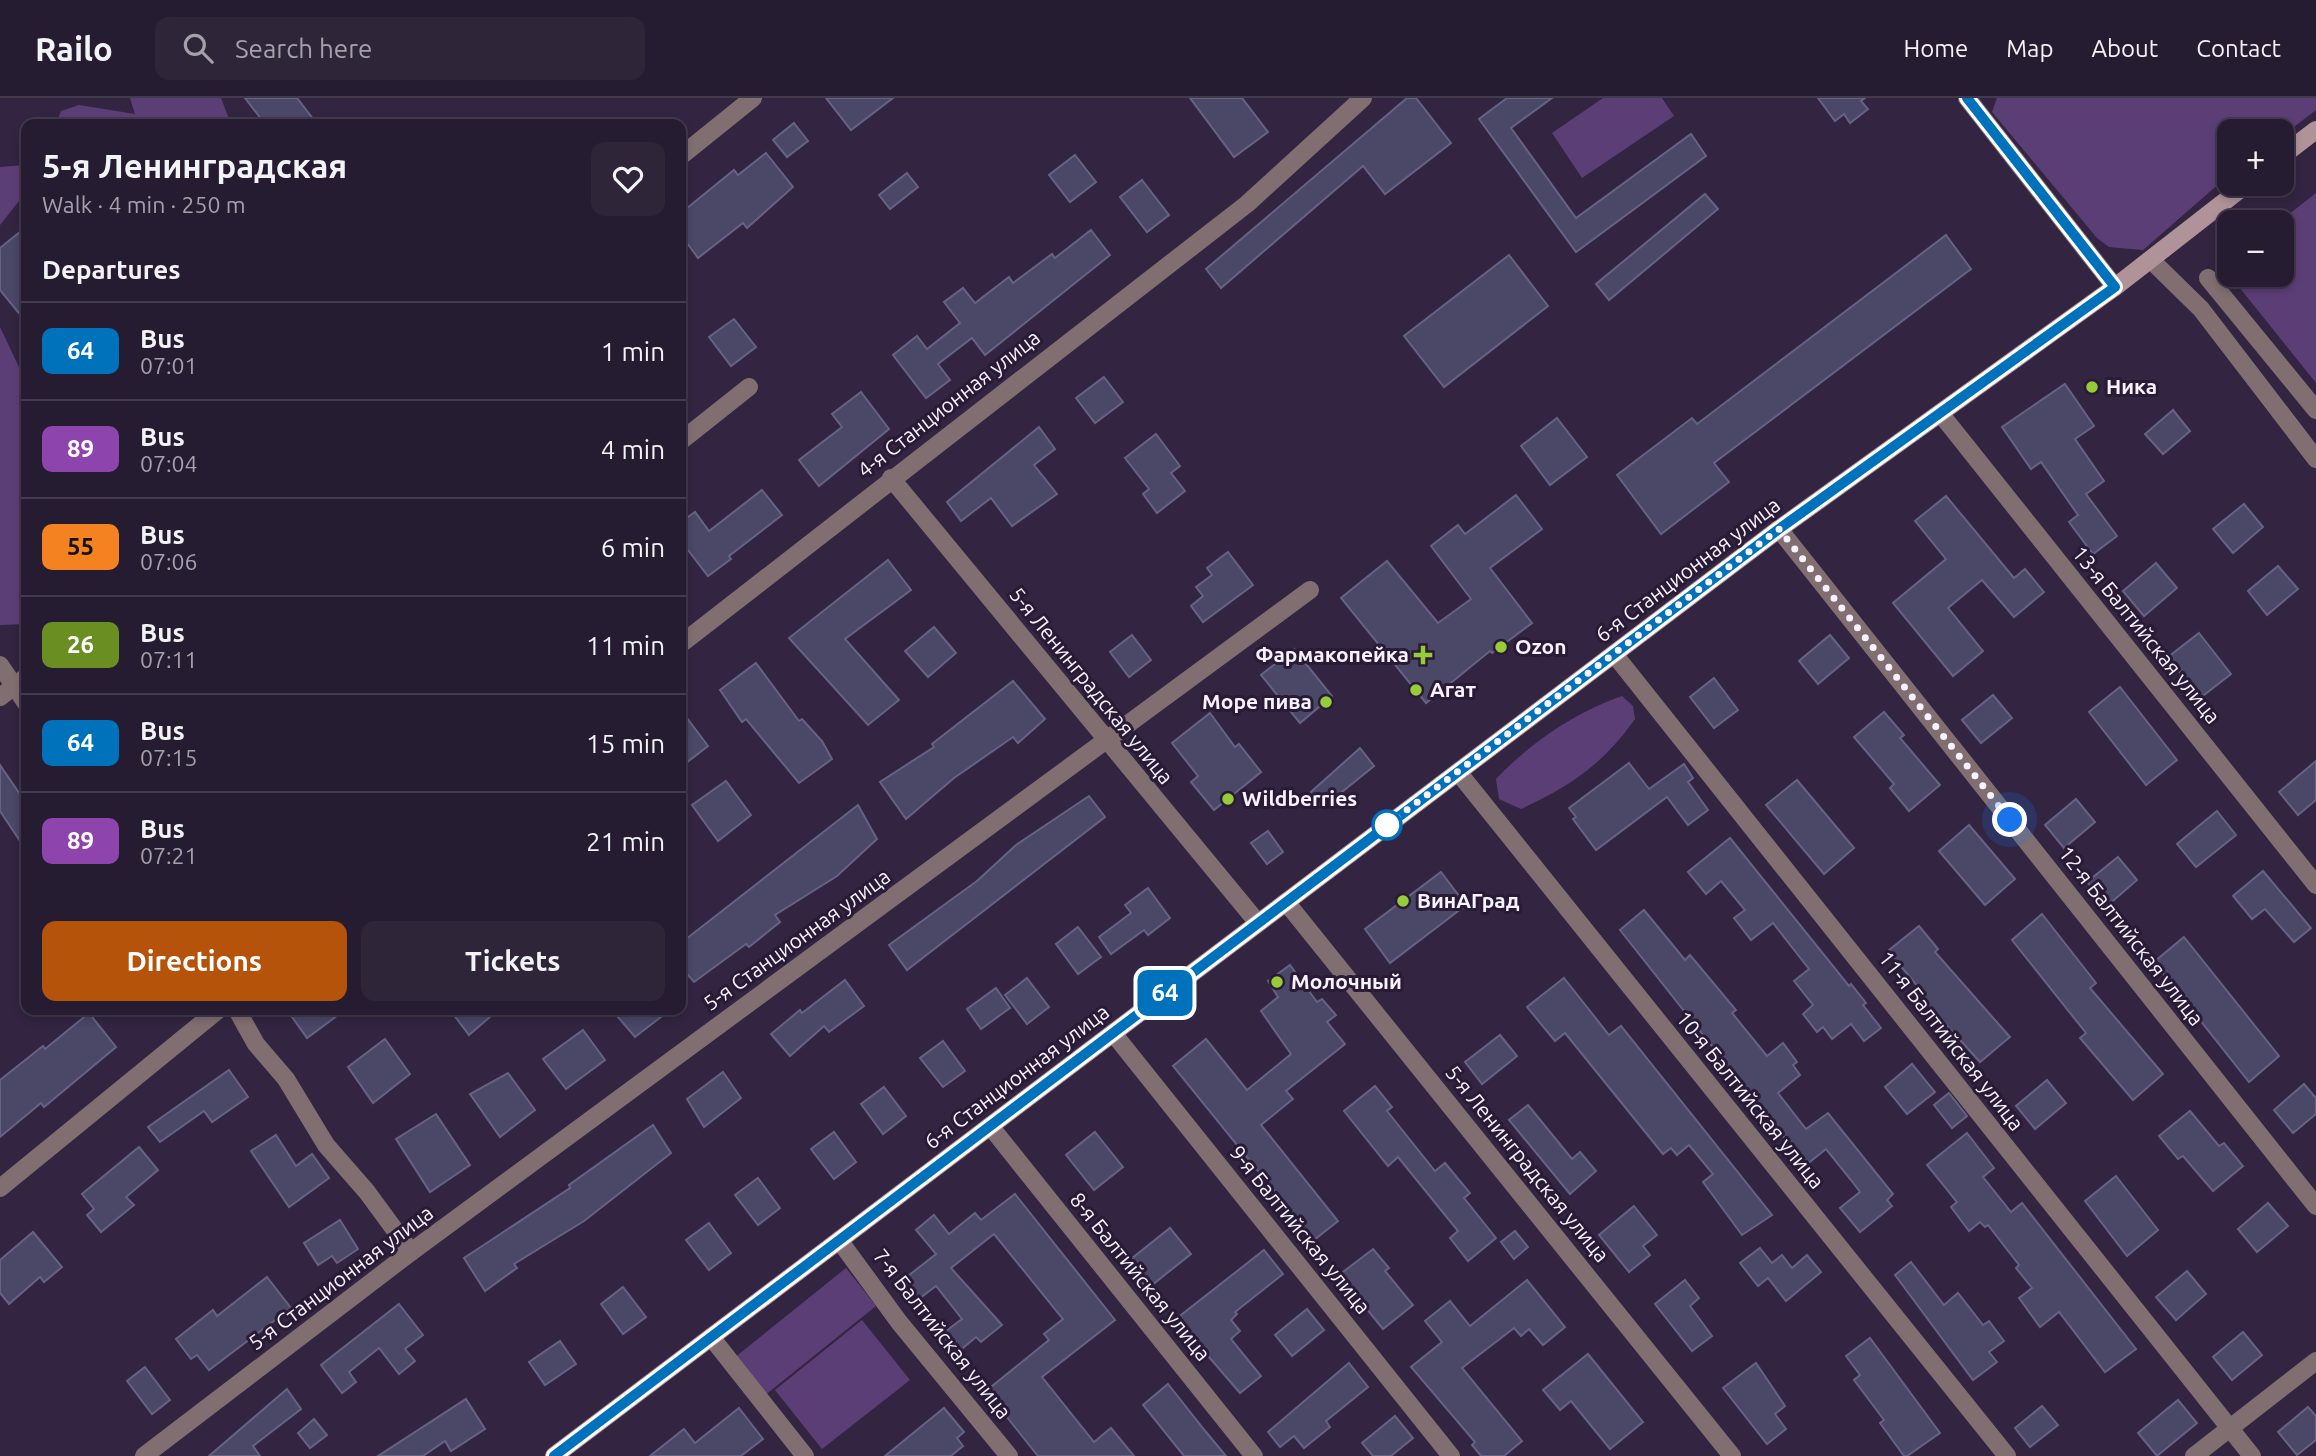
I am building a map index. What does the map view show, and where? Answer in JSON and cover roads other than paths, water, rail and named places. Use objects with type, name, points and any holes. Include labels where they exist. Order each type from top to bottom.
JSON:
[{"type":"main road","points":[[2294,147],[2316,130]]},
{"type":"main road","name":"6-я Станционная улица","points":[[554,1456],[1779,529],[2115,287],[2233,196]]},
{"type":"street","points":[[686,152],[753,98]]},
{"type":"street","name":"4-я Станционная улица","points":[[686,640],[891,478],[1247,204],[1363,98]]},
{"type":"street","points":[[1967,98],[2115,287]]},
{"type":"street","points":[[2151,260],[2201,309],[2316,459]]},
{"type":"street","points":[[2208,278],[2316,410]]},
{"type":"street","points":[[686,437],[749,387]]},
{"type":"street","name":"13-я Балтийская улица","points":[[1940,413],[2316,885]]},
{"type":"street","name":"5-я Ленинградская улица","points":[[891,478],[1105,741],[1258,923]]},
{"type":"street","name":"12-я Балтийская улица","points":[[1779,529],[2316,1206]]},
{"type":"street","name":"5-я Станционная улица","points":[[144,1456],[411,1252],[1310,590]]},
{"type":"street","name":"11-я Балтийская улица","points":[[1614,653],[2252,1456]]},
{"type":"street","points":[[0,665],[21,681],[0,697]]},
{"type":"street","name":"10-я Балтийская улица","points":[[1458,772],[2007,1456]]},
{"type":"street","name":"5-я Ленинградская улица","points":[[1286,902],[1731,1456]]},
{"type":"street","points":[[0,1188],[212,1015]]},
{"type":"street","points":[[240,1015],[256,1044],[286,1079],[326,1145],[368,1192],[411,1252]]},
{"type":"street","name":"9-я Балтийская улица","points":[[1113,1033],[1451,1456]]},
{"type":"street","name":"8-я Балтийская улица","points":[[990,1126],[1254,1456]]},
{"type":"street","name":"7-я Балтийская улица","points":[[839,1240],[899,1322],[1009,1456]]},
{"type":"street","points":[[710,1337],[805,1456]]},
{"type":"street","points":[[2194,1456],[2316,1361]]},
{"type":"place","name":"Ника","points":[[2092,387]]},
{"type":"place","name":"Ozon","points":[[1501,647]]},
{"type":"place","name":"Фармакопейка","points":[[1423,655]]},
{"type":"place","name":"Агат","points":[[1416,690]]},
{"type":"place","name":"Море пива","points":[[1326,702]]},
{"type":"place","name":"Wildberries","points":[[1228,799]]},
{"type":"place","name":"ВинАГрад","points":[[1403,901]]},
{"type":"place","name":"Молочный","points":[[1277,982]]}]
